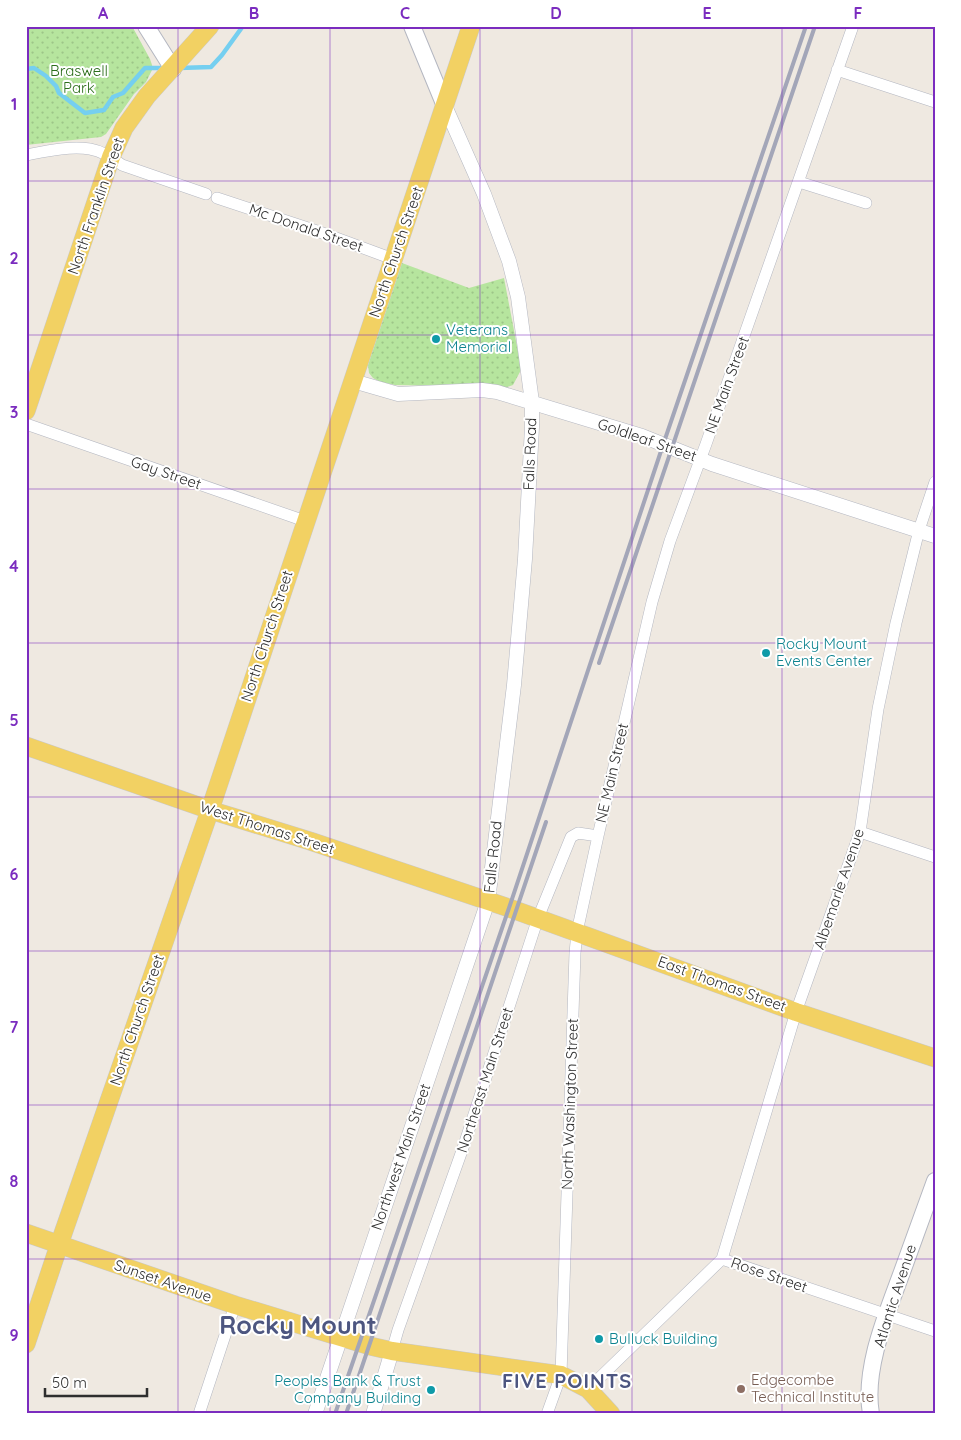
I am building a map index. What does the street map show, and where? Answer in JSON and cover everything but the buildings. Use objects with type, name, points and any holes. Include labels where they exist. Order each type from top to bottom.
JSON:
[{"type":"main road","points":[[146,26],[172,69]]},
{"type":"main road","name":"North Franklin Street","points":[[26,410],[111,157],[124,128],[147,96],[210,26]]},
{"type":"main road","name":"Falls Road","points":[[412,26],[445,106]]},
{"type":"main road","name":"North Church Street","points":[[26,1344],[210,810],[471,26]]},
{"type":"main road","name":"West Thomas Street","points":[[26,746],[210,810],[310,841],[509,908]]},
{"type":"main road","name":"East Thomas Street","points":[[509,908],[796,1012],[935,1058]]},
{"type":"main road","name":"Atlantic Avenue","points":[[871,1414],[871,1371],[886,1315],[935,1181]]},
{"type":"main road","name":"Sunset Avenue","points":[[26,1234],[235,1305],[359,1343],[392,1351],[561,1375],[588,1389],[611,1414]]},
{"type":"street","name":"NE Main Street","points":[[598,836],[652,602],[670,542],[853,26]]},
{"type":"street","points":[[837,70],[935,102]]},
{"type":"street","name":"Falls Road","points":[[445,106],[484,194],[509,261],[518,297],[532,402],[525,559],[514,685],[488,901]]},
{"type":"street","name":"Mc Donald Street","points":[[26,154],[53,150],[91,149],[111,157],[122,165],[318,231],[394,260]]},
{"type":"street","points":[[799,182],[866,203]]},
{"type":"street","name":"Goldleaf Street","points":[[353,381],[398,394],[482,390],[497,392],[642,436],[700,459],[935,536]]},
{"type":"street","name":"Gay Street","points":[[26,424],[305,521]]},
{"type":"street","name":"Albemarle Avenue","points":[[722,1259],[796,1012],[860,832],[878,709],[896,623],[919,530],[935,482]]},
{"type":"street","name":"Northeast Main Street","points":[[392,1351],[401,1320],[464,1145],[538,918],[571,837],[583,832],[598,836]]},
{"type":"street","points":[[860,832],[935,857]]},
{"type":"street","name":"North Washington Street","points":[[547,1414],[561,1375],[577,932],[598,836]]},
{"type":"street","name":"Northwest Main Street","points":[[315,1414],[488,901]]},
{"type":"street","name":"Rose Street","points":[[588,1389],[722,1259],[935,1331]]},
{"type":"street","points":[[198,1414],[235,1305]]},
{"type":"street","points":[[373,1414],[392,1351]]},
{"type":"green space","name":"Braswell Park","points":[[26,26],[132,26],[153,68],[146,82],[134,94],[106,134],[101,137],[26,145]]},
{"type":"green space","points":[[402,263],[469,288],[504,278],[521,370],[513,385],[507,387],[395,385],[380,382],[373,378],[369,373],[368,365]]},
{"type":"waterway","points":[[179,68],[211,67],[243,26]]},
{"type":"waterway","points":[[26,69],[34,68],[46,76],[56,86],[59,93],[85,113],[104,110],[113,97],[123,93],[145,68],[167,68]]},
{"type":"railway","points":[[335,1414],[509,908],[663,445],[806,26]]},
{"type":"railway","points":[[599,663],[815,26]]},
{"type":"railway","points":[[346,1414],[546,822]]},
{"type":"place","name":"Veterans Memorial","points":[[436,339]]},
{"type":"place","name":"Rocky Mount Events Center","points":[[766,653]]},
{"type":"place","name":"Bulluck Building","points":[[599,1339]]},
{"type":"place","name":"Edgecombe Technical Institute","points":[[741,1389]]},
{"type":"place","name":"Peoples Bank & Trust Company Building","points":[[431,1390]]},
{"type":"district","name":"Rocky Mount","points":[[298,1325]]},
{"type":"district","name":"FIVE POINTS","points":[[567,1381]]}]
